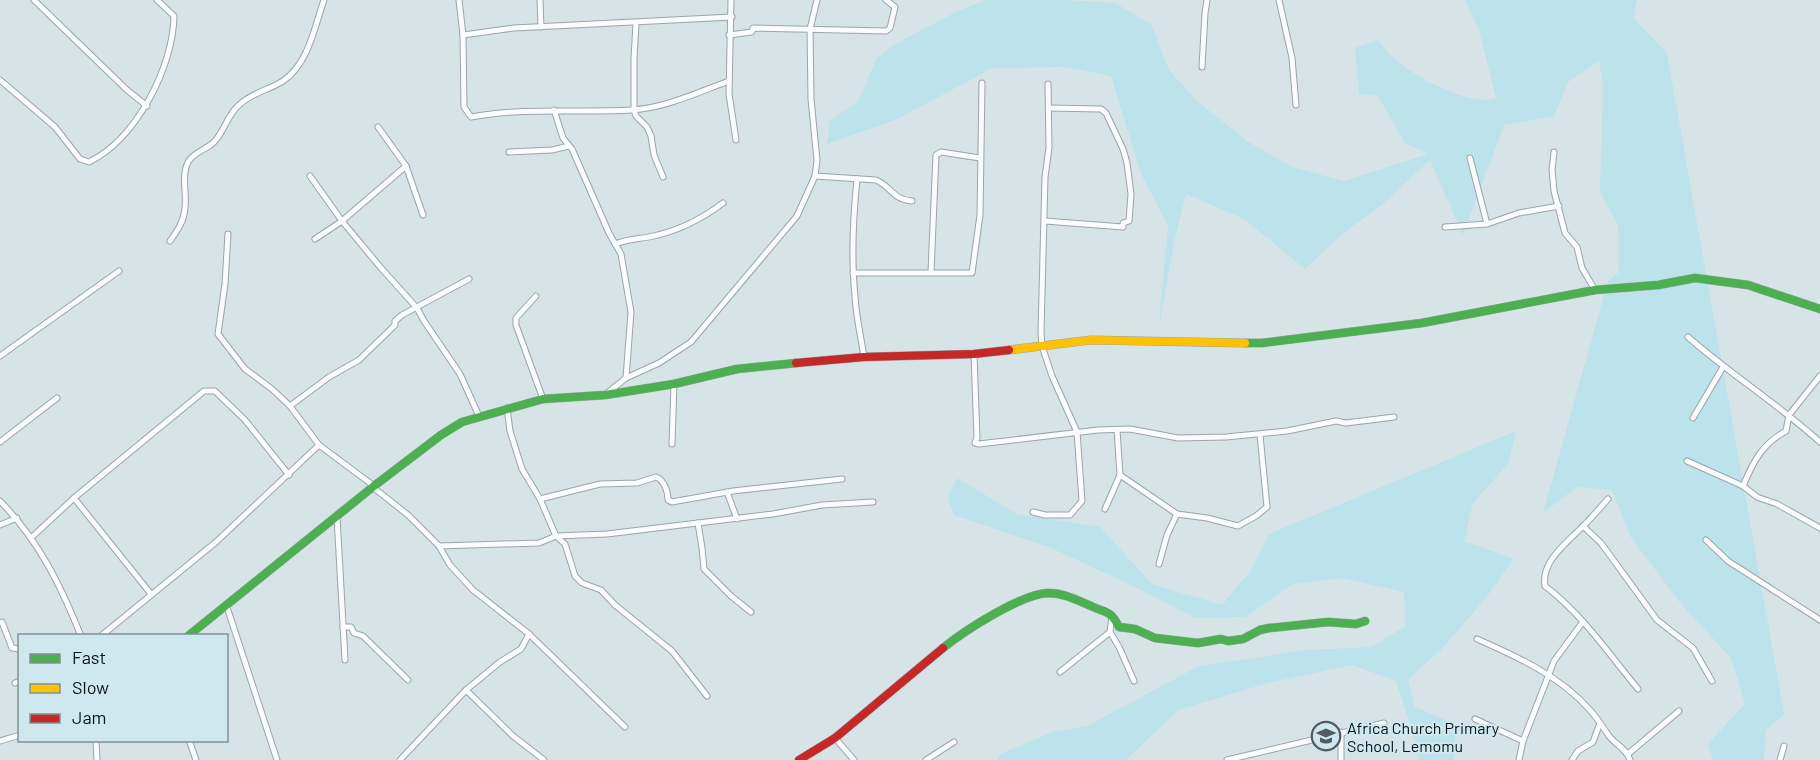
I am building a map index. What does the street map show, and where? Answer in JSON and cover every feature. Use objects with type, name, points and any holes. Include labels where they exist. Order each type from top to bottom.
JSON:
[{"type":"main road","points":[[190,634],[441,435],[462,422],[479,416],[543,399],[605,395],[674,384],[737,369],[864,357],[974,354],[1091,340],[1262,343],[1422,323],[1595,290],[1658,285],[1695,278],[1748,285],[1820,309]]},
{"type":"main road","points":[[799,760],[835,738],[960,634],[1028,597],[1047,593],[1073,597],[1112,615],[1119,627],[1135,629],[1155,638],[1198,643],[1221,639],[1228,641],[1243,639],[1269,628],[1328,622],[1356,624],[1365,621]]},
{"type":"street","points":[[34,0],[127,90],[147,106]]},
{"type":"street","points":[[0,80],[55,127],[80,159],[89,162],[97,158],[123,136],[147,106],[172,41],[174,16],[157,0]]},
{"type":"street","points":[[170,241],[182,224],[186,207],[187,164],[193,156],[214,142],[236,107],[245,99],[283,80],[299,66],[307,50],[324,0]]},
{"type":"street","points":[[459,0],[463,35],[464,107],[471,117],[493,113],[554,110],[634,110],[659,105],[729,81]]},
{"type":"street","points":[[540,0],[542,27]]},
{"type":"street","points":[[731,0],[729,94],[736,140]]},
{"type":"street","points":[[605,395],[626,378],[659,363],[690,342],[797,216],[815,176],[817,160],[811,99],[810,29],[817,0]]},
{"type":"street","points":[[729,35],[752,32],[753,28],[886,31],[890,28],[895,7],[886,0]]},
{"type":"street","points":[[1202,66],[1207,0]]},
{"type":"street","points":[[1279,0],[1292,58],[1296,105]]},
{"type":"street","points":[[463,35],[542,27],[732,17]]},
{"type":"street","points":[[636,23],[634,110],[651,136],[654,155],[663,177]]},
{"type":"street","points":[[853,273],[877,275],[931,272],[972,273],[980,216],[982,83]]},
{"type":"street","points":[[1033,512],[1045,515],[1070,515],[1082,501],[1077,432],[1052,376],[1042,346],[1045,177],[1049,148],[1048,84]]},
{"type":"street","points":[[1045,221],[1123,226],[1123,223],[1129,221],[1131,194],[1123,149],[1106,114],[1101,109],[1049,108]]},
{"type":"street","points":[[554,110],[563,138],[621,254],[631,312],[626,378]]},
{"type":"street","points":[[378,127],[406,166],[423,215]]},
{"type":"street","points":[[509,152],[552,150],[569,146]]},
{"type":"street","points":[[931,272],[936,155],[941,152],[980,158]]},
{"type":"street","points":[[1554,152],[1552,170],[1565,233],[1577,247],[1582,268],[1595,290]]},
{"type":"street","points":[[1470,158],[1486,224]]},
{"type":"street","points":[[315,239],[342,221],[406,166]]},
{"type":"street","points":[[310,176],[342,221],[417,308],[460,374],[479,416]]},
{"type":"street","points":[[815,176],[876,180],[884,183],[896,197],[912,201]]},
{"type":"street","points":[[857,179],[853,218],[853,273],[864,357]]},
{"type":"street","points":[[615,244],[628,239],[657,236],[697,222],[723,203]]},
{"type":"street","points":[[1445,227],[1486,224],[1520,213],[1559,207]]},
{"type":"street","points":[[228,234],[225,284],[218,334],[245,369],[290,406],[319,445],[408,515],[439,546],[450,565],[473,590],[529,634],[625,727]]},
{"type":"street","points":[[0,356],[119,271]]},
{"type":"street","points":[[290,406],[329,377],[359,360],[395,325],[395,321],[399,318],[469,279]]},
{"type":"street","points":[[537,296],[516,318],[516,325],[543,399]]},
{"type":"street","points":[[1688,337],[1723,367],[1789,414],[1820,442]]},
{"type":"street","points":[[974,354],[975,443],[979,444],[1077,432],[1131,429],[1178,438],[1260,435],[1310,428],[1336,421],[1346,423],[1394,417]]},
{"type":"street","points":[[1694,418],[1723,367]]},
{"type":"street","points":[[1743,486],[1758,457],[1771,439],[1786,431],[1789,414],[1820,376]]},
{"type":"street","points":[[672,444],[674,384]]},
{"type":"street","points":[[31,538],[74,498],[204,391],[215,391],[245,420],[289,475]]},
{"type":"street","points":[[0,442],[57,398]]},
{"type":"street","points":[[507,408],[510,431],[522,469],[540,499],[556,536],[565,544],[575,576],[582,583],[601,590],[615,605],[672,651],[707,696]]},
{"type":"street","points":[[1105,509],[1120,476],[1117,430]]},
{"type":"street","points":[[1120,476],[1177,514],[1238,525],[1256,516],[1267,507],[1260,435]]},
{"type":"street","points":[[103,634],[216,542],[319,445]]},
{"type":"street","points":[[1687,461],[1743,486],[1757,497],[1778,504],[1818,527],[1820,519]]},
{"type":"street","points":[[540,499],[600,484],[638,483],[656,477],[662,482],[668,493],[668,500],[672,502],[727,492],[842,479]]},
{"type":"street","points":[[727,492],[737,519]]},
{"type":"street","points":[[74,498],[151,594]]},
{"type":"street","points":[[1608,499],[1560,548],[1550,564],[1544,582],[1545,586],[1558,596],[1638,689]]},
{"type":"street","points":[[0,501],[17,518],[56,576],[80,634]]},
{"type":"street","points":[[439,546],[539,543],[556,536],[607,534],[737,519],[822,505],[873,502]]},
{"type":"street","points":[[1159,564],[1167,535],[1177,514]]},
{"type":"street","points":[[337,517],[345,660]]},
{"type":"street","points":[[0,525],[17,518]]},
{"type":"street","points":[[698,523],[704,569],[731,597],[751,612]]},
{"type":"street","points":[[1583,526],[1601,543],[1657,620],[1693,648],[1712,681]]},
{"type":"street","points":[[1706,540],[1728,561],[1820,620]]},
{"type":"street","points":[[226,604],[277,760]]},
{"type":"street","points":[[1112,615],[1110,632],[1134,681]]},
{"type":"street","points":[[2,622],[12,648],[18,649]]},
{"type":"street","points":[[1519,760],[1523,741],[1554,660],[1582,623]]},
{"type":"street","points":[[343,627],[351,627],[354,633],[363,636],[408,680]]},
{"type":"street","points":[[1060,672],[1110,632]]},
{"type":"street","points":[[402,759],[466,690],[500,662],[516,654],[529,634]]},
{"type":"street","points":[[1477,639],[1516,656],[1549,675],[1570,691],[1629,757],[1679,711]]},
{"type":"street","points":[[466,690],[513,736],[544,760]]},
{"type":"street","points":[[1475,719],[1523,741]]},
{"type":"street","points":[[1227,760],[1384,723]]},
{"type":"street","points":[[1572,760],[1578,751],[1593,742],[1600,723]]},
{"type":"street","points":[[1341,732],[1341,760]]},
{"type":"street","points":[[0,741],[18,736]]},
{"type":"street","points":[[835,738],[854,760]]},
{"type":"street","points":[[96,742],[97,760]]},
{"type":"street","points":[[189,742],[196,760]]},
{"type":"street","points":[[926,760],[954,742]]},
{"type":"street","points":[[1780,760],[1784,746]]},
{"type":"shaded area","points":[[985,0],[1065,0],[1115,3],[1151,24],[1169,70],[1197,101],[1247,141],[1292,167],[1344,181],[1428,154],[1405,143],[1378,96],[1359,94],[1355,48],[1378,40],[1399,63],[1425,80],[1456,94],[1485,100],[1496,98],[1479,30],[1465,0],[1637,0],[1633,18],[1667,53],[1784,714],[1766,730],[1764,760],[1713,760],[1708,744],[1745,704],[1731,658],[1681,604],[1630,536],[1612,490],[1577,487],[1543,513],[1608,281],[1619,272],[1618,225],[1600,191],[1603,84],[1599,61],[1568,82],[1554,116],[1504,125],[1463,235],[1430,160],[1383,204],[1342,234],[1305,269],[1244,219],[1186,194],[1175,238],[1159,326],[1168,225],[1141,174],[1111,76],[1065,67],[993,68],[895,120],[827,144],[830,121],[859,100],[876,59],[895,44],[958,11]]},
{"type":"shaded area","points":[[1516,431],[1508,464],[1473,503],[1464,541],[1514,559],[1485,599],[1439,652],[1408,680],[1414,706],[1456,725],[1454,760],[1419,760],[1417,746],[1396,681],[1352,665],[1268,683],[1178,710],[1126,760],[998,760],[1000,754],[1053,732],[1087,726],[1199,666],[1307,650],[1371,647],[1406,626],[1404,592],[1342,578],[1293,584],[1245,617],[1195,618],[1051,548],[954,515],[948,498],[957,478],[1017,514],[1100,527],[1152,584],[1222,605],[1251,570],[1269,534]]},
{"type":"traffic: fast","points":[[1245,343],[1262,343],[1422,323],[1595,290],[1658,285],[1695,278],[1748,285],[1820,309]]},
{"type":"traffic: fast","points":[[190,634],[374,486],[441,435],[462,422],[543,399],[605,395],[674,384],[737,369],[796,363]]},
{"type":"traffic: fast","points":[[943,648],[964,632],[1008,606],[1048,593],[1070,597],[1108,613],[1119,627],[1135,629],[1155,638],[1198,643],[1221,639],[1228,641],[1243,639],[1269,628],[1328,622],[1356,624],[1365,621]]},
{"type":"traffic: slow","points":[[1009,350],[1091,340],[1245,343]]},
{"type":"traffic: jam","points":[[796,363],[864,357],[974,354],[1009,350]]},
{"type":"traffic: jam","points":[[799,760],[835,738],[943,648]]},
{"type":"place","name":"Africa Church Primary School, Lemomu","points":[[1326,736]]}]
